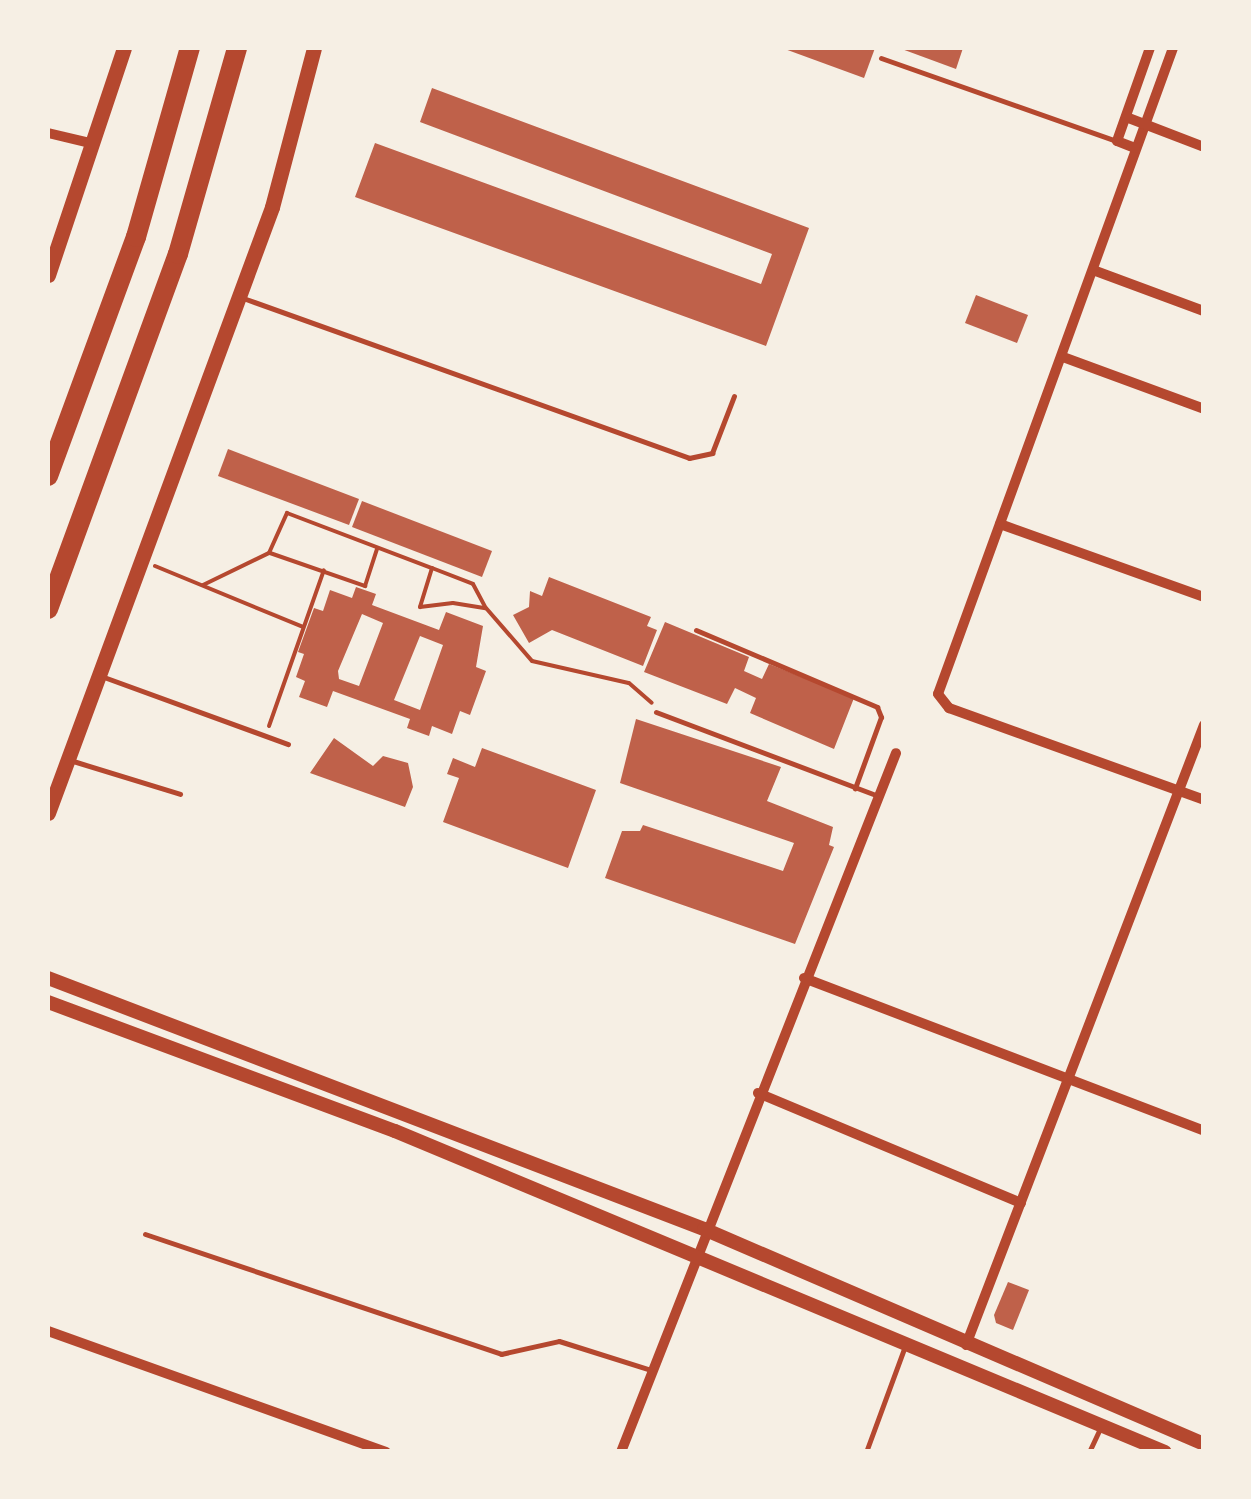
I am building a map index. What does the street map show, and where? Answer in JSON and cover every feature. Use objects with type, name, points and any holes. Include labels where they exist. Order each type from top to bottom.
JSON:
[{"type":"highway","points":[[48,476],[136,237],[190,48]]},
{"type":"highway","points":[[48,609],[178,254],[237,48]]},
{"type":"main road","points":[[48,274],[124,48]]},
{"type":"main road","points":[[48,813],[272,207],[314,48]]},
{"type":"street","points":[[1135,148],[1117,141],[1150,48]]},
{"type":"street","points":[[1173,48],[938,694],[948,708],[1204,800]]},
{"type":"street","points":[[1126,117],[1204,146]]},
{"type":"street","points":[[48,133],[94,144]]},
{"type":"street","points":[[1094,270],[1204,311]]},
{"type":"street","points":[[1063,357],[1204,408]]},
{"type":"street","points":[[1000,524],[1204,597]]},
{"type":"street","points":[[966,1345],[1204,726]]},
{"type":"street","points":[[620,1452],[704,1229],[896,752]]},
{"type":"street","points":[[48,978],[704,1229],[966,1345],[1204,1444]]},
{"type":"street","points":[[804,978],[1204,1131]]},
{"type":"street","points":[[48,1002],[695,1252],[1166,1452]]},
{"type":"street","points":[[758,1093],[1021,1203]]},
{"type":"street","points":[[48,1331],[386,1452]]},
{"type":"lane","points":[[881,58],[1117,141]]},
{"type":"lane","points":[[240,296],[689,458],[712,452],[734,396]]},
{"type":"lane","points":[[696,630],[877,706],[880,716],[855,788]]},
{"type":"lane","points":[[98,675],[288,744]]},
{"type":"lane","points":[[656,712],[878,796]]},
{"type":"lane","points":[[68,759],[180,794]]},
{"type":"lane","points":[[145,1234],[501,1354],[559,1341],[651,1370]]},
{"type":"lane","points":[[866,1452],[906,1343]]},
{"type":"lane","points":[[1089,1452],[1101,1425]]},
{"type":"path","points":[[203,585],[269,553],[288,514],[474,584],[486,608],[532,661],[629,683],[646,694],[656,712]]},
{"type":"path","points":[[269,553],[365,586],[377,548]]},
{"type":"path","points":[[142,560],[303,627]]},
{"type":"path","points":[[432,568],[420,607],[452,602],[486,608]]},
{"type":"path","points":[[266,735],[324,570]]},
{"type":"building","points":[[782,48],[875,48],[864,78]]},
{"type":"building","points":[[899,48],[963,48],[956,69]]},
{"type":"building","points":[[432,88],[809,228],[766,346],[355,197],[375,143],[761,284],[772,254],[420,122]]},
{"type":"building","points":[[976,295],[1028,315],[1017,343],[965,323]]},
{"type":"building","points":[[228,449],[359,499],[349,525],[218,476]]},
{"type":"building","points":[[362,501],[492,551],[482,577],[352,527]]},
{"type":"building","points":[[549,577],[651,617],[647,626],[657,630],[643,666],[552,630],[529,643],[513,615],[529,607],[530,591],[542,596]]},
{"type":"building","points":[[356,587],[376,594],[372,605],[439,630],[446,612],[483,626],[476,667],[486,671],[470,715],[460,711],[452,734],[432,726],[429,736],[407,728],[410,719],[333,691],[327,707],[299,697],[305,681],[296,677],[304,654],[298,652],[314,608],[323,611],[330,590],[352,598]],"holes":[[[362,614],[383,623],[359,686],[339,679],[338,671]],[[420,636],[443,645],[420,710],[394,700]]]},
{"type":"building","points":[[665,622],[749,657],[744,671],[762,679],[769,664],[854,698],[834,749],[750,713],[756,698],[735,688],[727,704],[644,672]]},
{"type":"building","points":[[636,719],[781,767],[767,801],[833,827],[829,845],[834,847],[795,944],[605,878],[622,831],[640,831],[643,825],[783,871],[794,843],[620,783]]},
{"type":"building","points":[[334,738],[373,766],[383,756],[408,763],[413,787],[405,807],[310,773]]},
{"type":"building","points":[[482,748],[596,790],[568,868],[443,822],[459,778],[447,774],[453,758],[475,767]]},
{"type":"building","points":[[1008,1282],[1029,1290],[1013,1330],[996,1323],[994,1315]]}]
